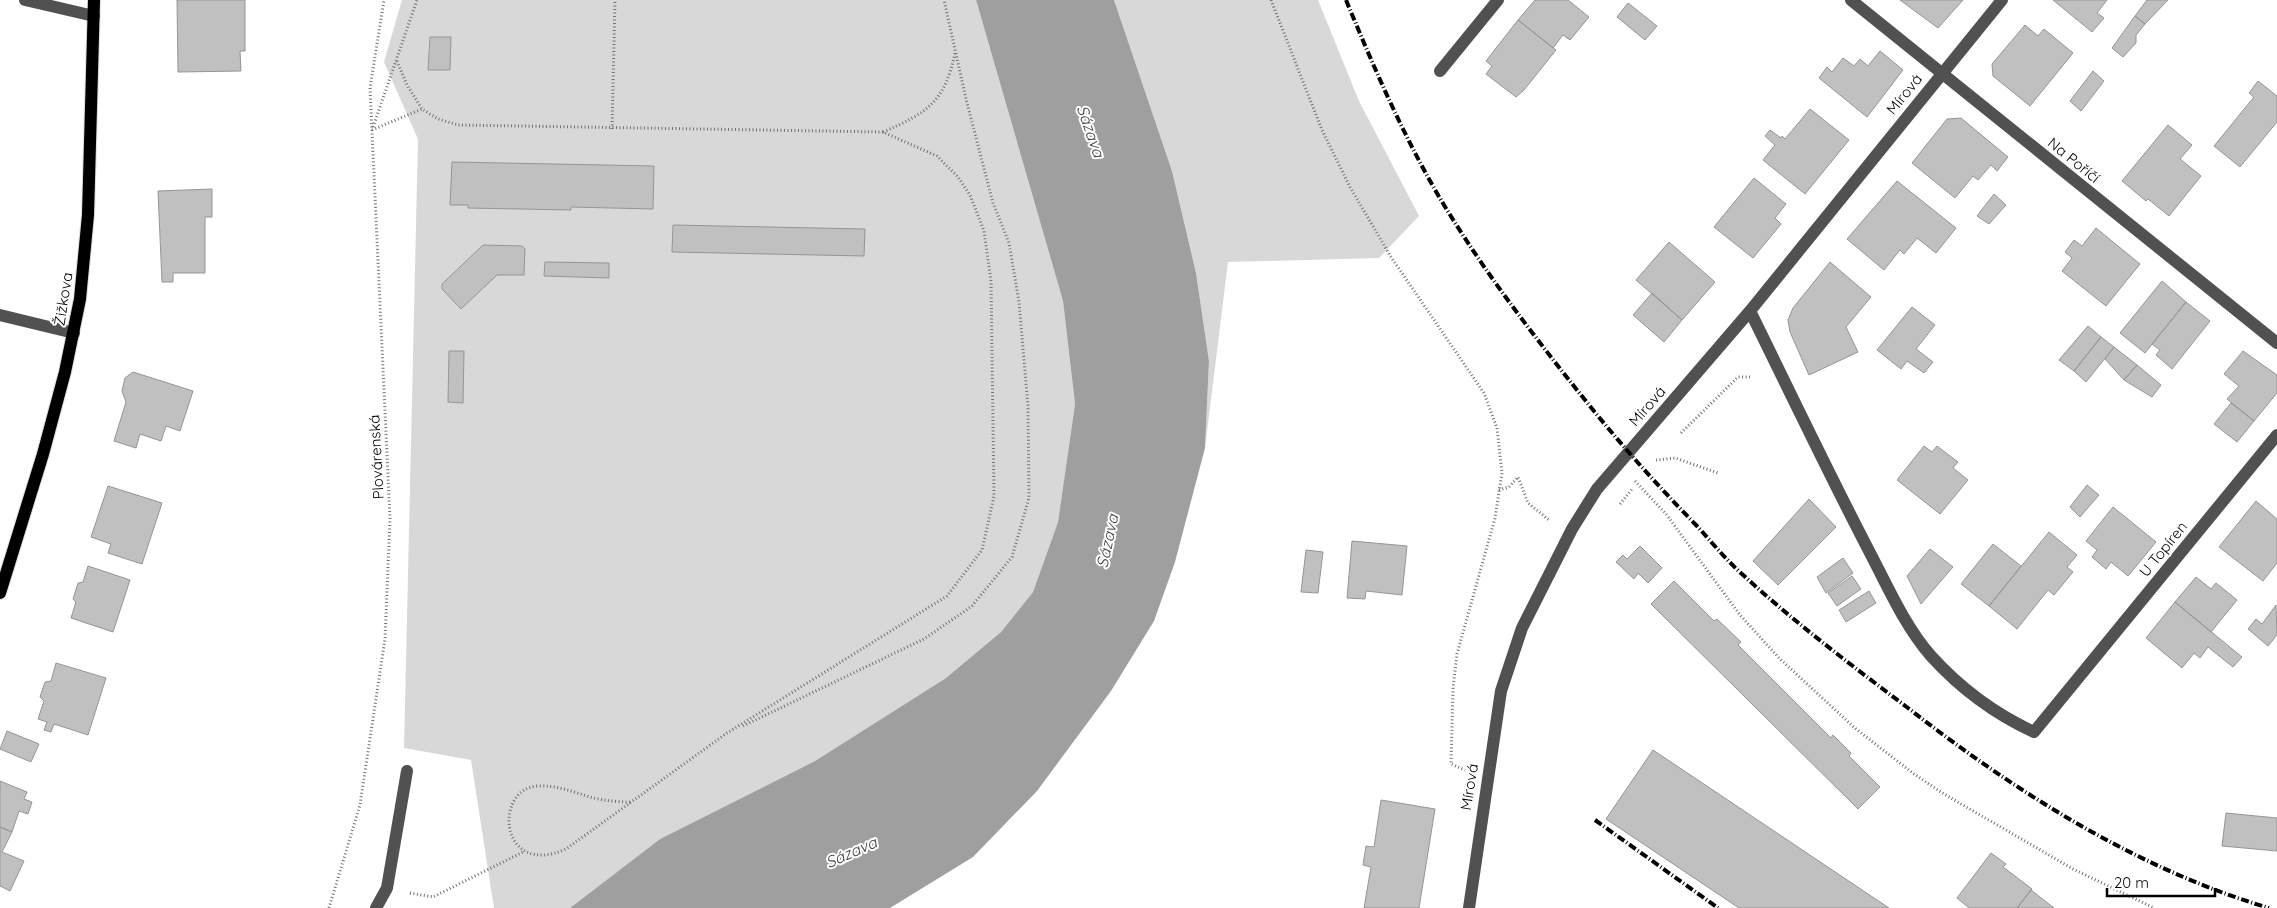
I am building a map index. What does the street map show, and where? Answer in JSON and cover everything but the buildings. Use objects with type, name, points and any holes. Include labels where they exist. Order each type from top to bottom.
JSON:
[{"type":"main road","name":"Žižkova","points":[[0,593],[43,454],[74,332],[85,256],[88,215],[94,0]]},
{"type":"street","points":[[25,0],[94,16]]},
{"type":"street","points":[[1440,71],[1498,0]]},
{"type":"street","name":"Na Poříčí","points":[[1851,0],[2277,343]]},
{"type":"street","name":"Mírová","points":[[1469,908],[1486,778],[1500,691],[1522,628],[1572,529],[1598,489],[1618,464],[1750,310],[2002,0]]},
{"type":"street","name":"U Topíren","points":[[1750,310],[1851,517],[1908,623],[1930,654],[1967,691],[2009,721],[2034,732],[2277,435]]},
{"type":"street","points":[[0,315],[74,332]]},
{"type":"street","points":[[376,908],[387,888],[406,771]]},
{"type":"path","name":"Plovárenská","points":[[329,908],[360,805],[386,639],[390,518],[370,88],[384,0]]},
{"type":"path","points":[[372,130],[417,0]]},
{"type":"path","points":[[612,129],[614,0]]},
{"type":"path","points":[[727,734],[924,639],[972,606],[1012,556],[1029,498],[1028,406],[1019,302],[1009,243],[993,203],[944,0]]},
{"type":"path","points":[[1271,0],[1322,130],[1350,187],[1390,257],[1484,393],[1497,428],[1502,473],[1495,518],[1457,654],[1453,688],[1451,764],[1486,778]]},
{"type":"path","points":[[397,61],[407,85],[422,109],[438,119],[458,125],[883,132],[917,118],[933,103],[945,87],[955,51]]},
{"type":"path","points":[[372,130],[422,109]]},
{"type":"path","points":[[632,802],[592,798],[553,787],[537,786],[520,793],[510,808],[508,828],[516,845],[523,852],[539,856],[554,854],[566,849],[632,802],[727,734],[947,596],[982,550],[994,496],[991,281],[984,231],[970,195],[958,177],[937,156],[883,132]]},
{"type":"path","points":[[1676,437],[1738,377],[1750,378]]},
{"type":"path","points":[[1658,452],[1649,463],[1675,458],[1718,473]]},
{"type":"path","points":[[1618,464],[1666,514],[1754,630],[1780,660],[1856,729],[1914,774],[1944,794],[2073,869],[2154,908]]},
{"type":"path","points":[[1634,480],[1638,475]]},
{"type":"path","points":[[1499,490],[1510,487],[1518,477],[1528,503],[1549,520]]},
{"type":"path","points":[[387,888],[433,897],[523,852]]},
{"type":"shaded area","points":[[402,0],[976,0],[1063,301],[1075,404],[1058,522],[1033,592],[1001,632],[946,678],[815,761],[660,839],[570,908],[494,908],[471,760],[404,748],[418,139],[384,62]]},
{"type":"shaded area","points":[[1114,0],[1318,0],[1359,101],[1419,216],[1379,258],[1228,262],[1205,448],[1209,361],[1196,273],[1172,171]]},
{"type":"water","name":"Sázava","points":[[976,0],[1114,0],[1172,171],[1196,273],[1209,361],[1205,448],[1175,562],[1154,621],[1111,691],[1037,791],[973,857],[890,908],[570,908],[660,839],[815,761],[946,678],[1001,632],[1033,592],[1058,522],[1075,404],[1063,301]]},
{"type":"railway","points":[[1346,0],[1379,78],[1416,155],[1444,205],[1477,257],[1532,332],[1602,421],[1654,481],[1736,568],[1802,626],[1865,676],[1949,739],[2035,798],[2125,850],[2220,892],[2269,908]]},
{"type":"railway","points":[[1595,820],[1718,908]]}]
